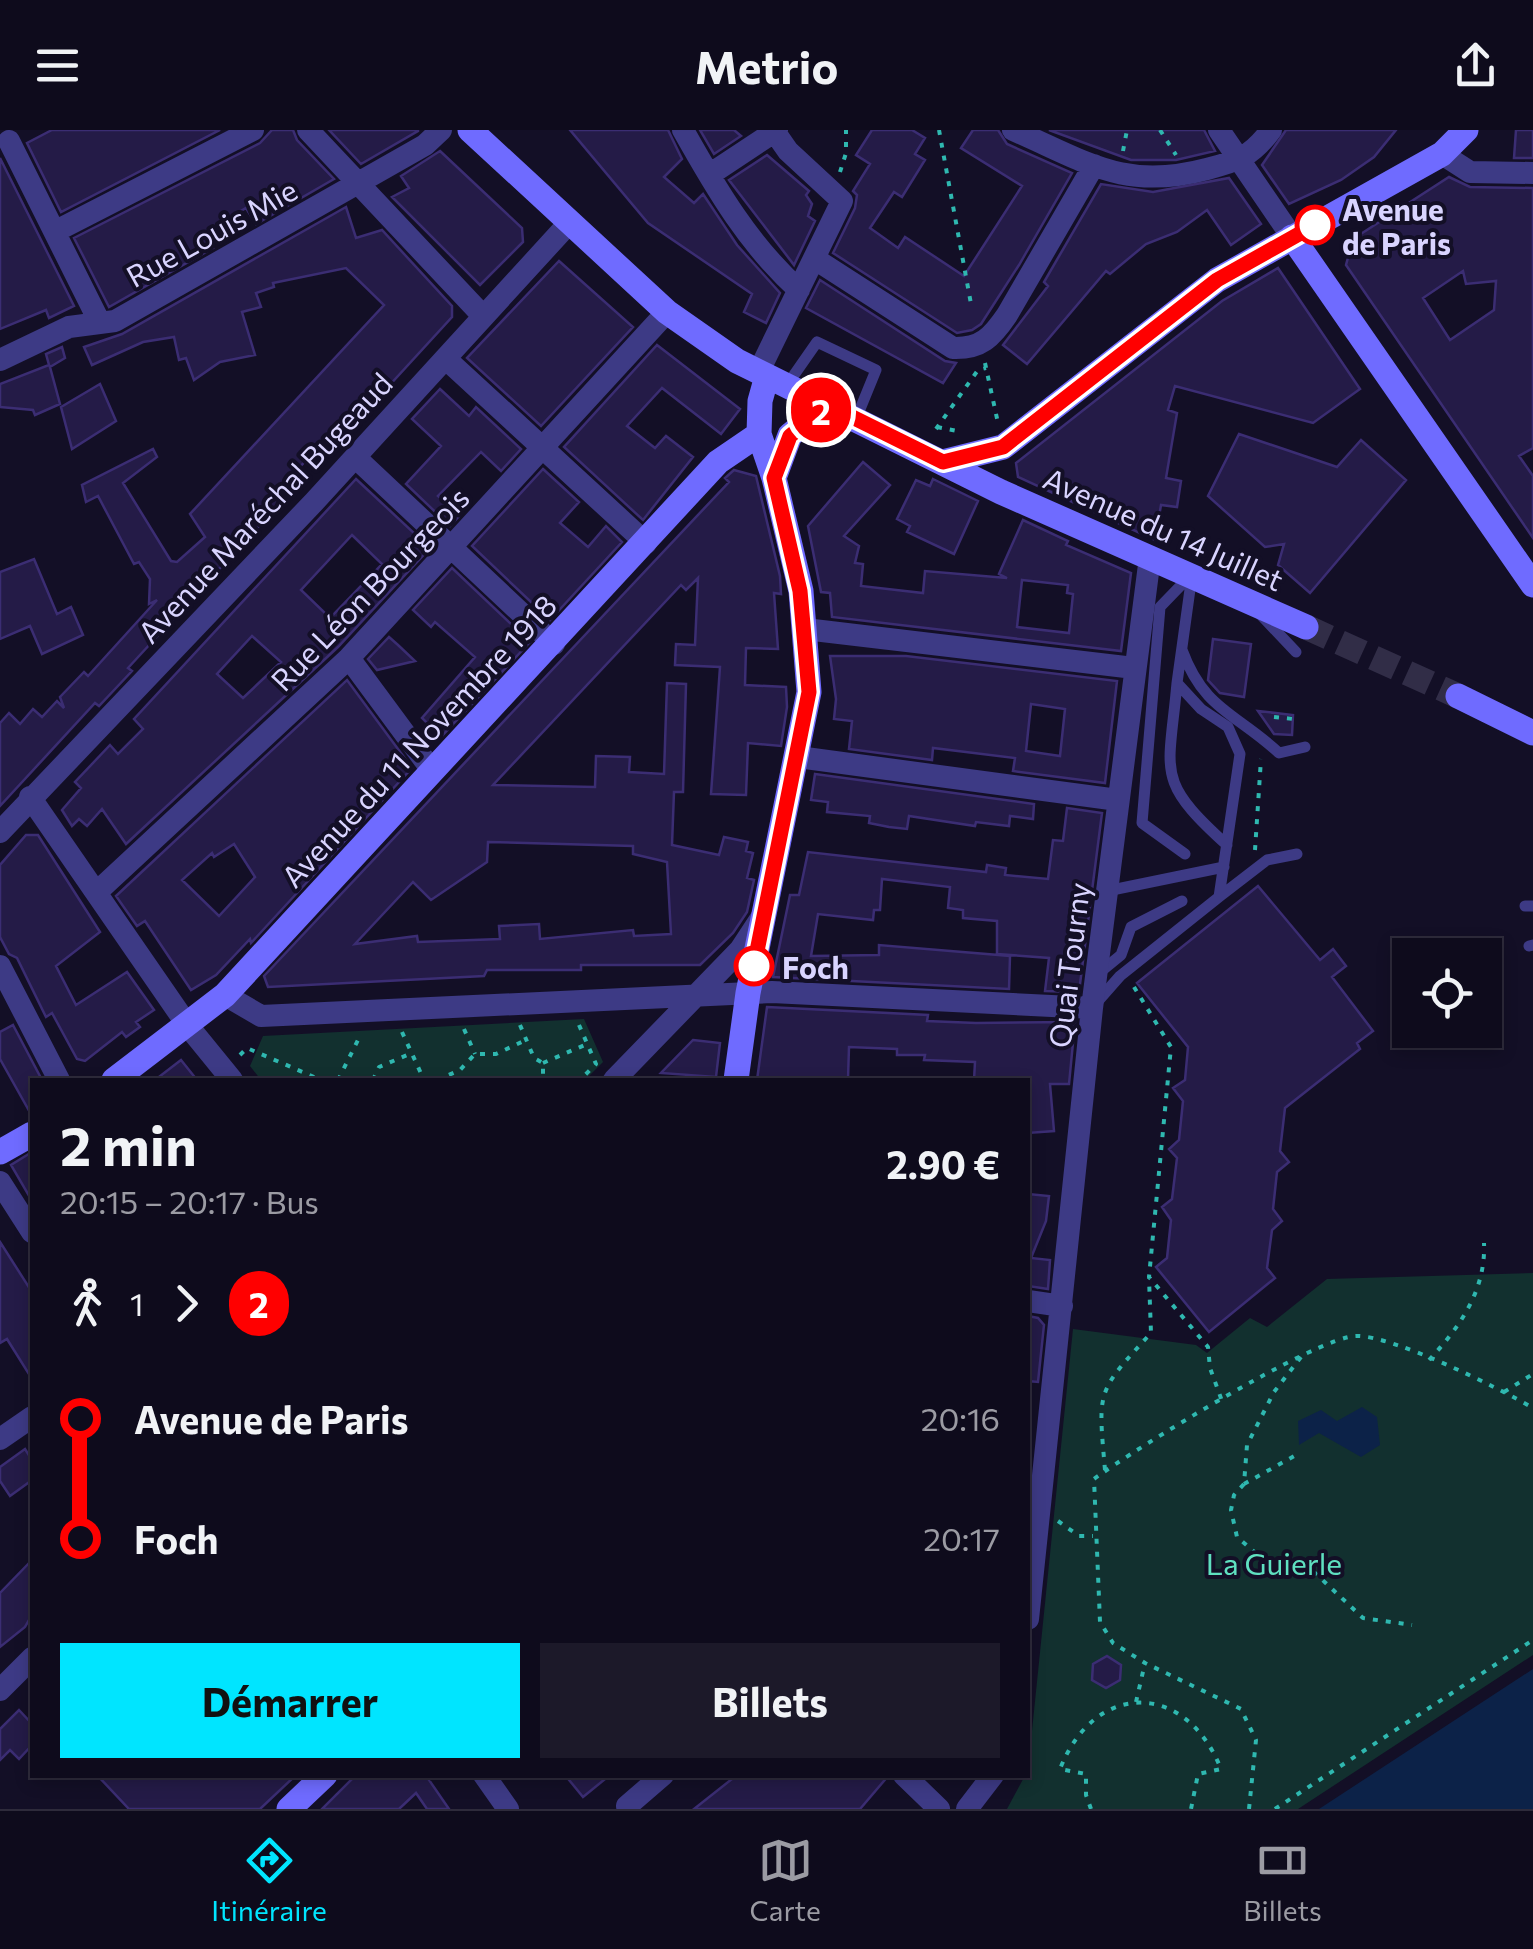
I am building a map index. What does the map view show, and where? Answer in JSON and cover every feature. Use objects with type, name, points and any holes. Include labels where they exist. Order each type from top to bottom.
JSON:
[{"type":"main road","name":"Avenue du 14 Juillet","points":[[470,130],[667,312],[771,377],[943,462],[1247,600],[1301,640]]},
{"type":"main road","points":[[943,462],[1003,447],[1217,280],[1442,154],[1466,130]]},
{"type":"main road","points":[[1292,237],[1533,585]]},
{"type":"main road","points":[[736,1078],[748,993],[809,692],[804,628],[774,478],[759,434],[760,401],[771,377]]},
{"type":"main road","points":[[774,478],[790,436],[828,405]]},
{"type":"main road","name":"Avenue du 11 Novembre 1918","points":[[117,1078],[225,996],[718,462],[759,434]]},
{"type":"main road","points":[[1458,696],[1533,733]]},
{"type":"main road","points":[[0,1152],[30,1135]]},
{"type":"main road","points":[[289,1809],[322,1778]]},
{"type":"street","points":[[56,231],[253,130]]},
{"type":"street","points":[[308,130],[483,316]]},
{"type":"street","name":"Rue Louis Mie","points":[[0,360],[68,327],[115,321],[425,144],[441,130]]},
{"type":"street","points":[[684,130],[729,210],[774,268],[799,290]]},
{"type":"street","points":[[709,175],[776,130],[788,151],[842,202],[799,290],[771,377]]},
{"type":"street","points":[[1013,130],[1126,178],[1165,179],[1240,162],[1254,154],[1271,130]]},
{"type":"street","points":[[1219,130],[1292,237]]},
{"type":"street","points":[[12,139],[100,324]]},
{"type":"street","points":[[1442,154],[1470,172],[1533,173]]},
{"type":"street","points":[[815,259],[953,348],[971,348],[991,338],[1007,315],[1094,165]]},
{"type":"street","name":"Avenue Maréchal Bugeaud","points":[[0,832],[355,457],[570,222]]},
{"type":"street","name":"Rue Léon Bourgeois","points":[[98,890],[349,658],[667,312]]},
{"type":"street","points":[[446,358],[646,544]]},
{"type":"street","points":[[355,457],[554,644]]},
{"type":"street","name":"Quai Tourny","points":[[1030,1587],[1035,1507],[1062,1306],[1092,1008],[1150,558]]},
{"type":"street","points":[[804,628],[1134,668]]},
{"type":"street","points":[[349,658],[431,769]]},
{"type":"street","points":[[798,757],[1118,800]]},
{"type":"street","points":[[30,797],[98,890],[188,1026],[228,1075]]},
{"type":"street","points":[[616,1078],[740,950],[766,911]]},
{"type":"street","points":[[0,966],[58,1078]]},
{"type":"street","points":[[225,996],[261,1016],[748,993],[1092,1008]]},
{"type":"street","points":[[0,1182],[30,1229]]},
{"type":"street","points":[[1030,1301],[1062,1306]]},
{"type":"street","points":[[0,1439],[30,1418]]},
{"type":"street","points":[[0,1690],[30,1660]]},
{"type":"street","points":[[486,1778],[508,1809]]},
{"type":"street","points":[[627,1806],[660,1778]]},
{"type":"street","points":[[907,1778],[939,1809]]},
{"type":"street","points":[[966,1809],[991,1778]]},
{"type":"lane","points":[[771,377],[817,342],[876,370],[856,419]]},
{"type":"lane","points":[[1192,575],[1180,646],[1169,776],[1176,794],[1227,845]]},
{"type":"lane","points":[[1185,854],[1142,823],[1160,606],[1192,575]]},
{"type":"lane","points":[[1180,646],[1195,684],[1210,702],[1279,753],[1305,746]]},
{"type":"lane","points":[[1178,683],[1201,709],[1228,726],[1240,754],[1219,896]]},
{"type":"lane","points":[[1092,1008],[1120,976],[1239,880],[1267,860],[1296,854]]},
{"type":"lane","points":[[1106,891],[1224,867]]},
{"type":"lane","points":[[1096,975],[1121,955],[1130,927],[1182,901]]},
{"type":"path","points":[[834,191],[846,153],[846,130]]},
{"type":"path","points":[[939,130],[971,304]]},
{"type":"path","points":[[982,352],[1003,447]]},
{"type":"path","points":[[931,436],[978,370],[986,368]]},
{"type":"path","points":[[1274,716],[1293,718]]},
{"type":"path","points":[[1239,880],[1255,854],[1262,754],[1270,745]]},
{"type":"path","points":[[1105,1470],[1101,1396],[1108,1380],[1151,1333],[1148,1277],[1172,1047],[1131,982]]},
{"type":"path","points":[[578,1022],[596,1064],[582,1078]]},
{"type":"path","points":[[539,1024],[520,1026],[534,1058],[543,1063]]},
{"type":"path","points":[[464,1028],[475,1054]]},
{"type":"path","points":[[448,1029],[482,1028]]},
{"type":"path","points":[[388,1032],[418,1031]]},
{"type":"path","points":[[402,1032],[423,1078]]},
{"type":"path","points":[[339,1078],[360,1034],[374,1033]]},
{"type":"path","points":[[442,1078],[460,1070],[475,1054],[496,1054],[526,1040]]},
{"type":"path","points":[[543,1063],[586,1044]]},
{"type":"path","points":[[228,1075],[247,1048],[316,1078]]},
{"type":"path","points":[[373,1078],[379,1066],[412,1053]]},
{"type":"path","points":[[543,1063],[543,1078]]},
{"type":"path","points":[[1429,1360],[1464,1317],[1476,1294],[1484,1243]]},
{"type":"path","points":[[1148,1277],[1208,1347],[1210,1368],[1222,1402]]},
{"type":"path","points":[[1249,1809],[1256,1740],[1241,1709],[1145,1663],[1113,1643],[1100,1622],[1092,1486],[1105,1470],[1337,1339],[1375,1338],[1533,1408]]},
{"type":"path","points":[[1244,1484],[1247,1444],[1274,1392],[1302,1356]]},
{"type":"path","points":[[1504,1392],[1533,1374]]},
{"type":"path","points":[[1296,1455],[1244,1484],[1234,1495],[1231,1510],[1243,1546],[1259,1556],[1315,1573],[1363,1618],[1412,1625]]},
{"type":"path","points":[[1035,1507],[1065,1523],[1079,1536],[1094,1536]]},
{"type":"path","points":[[1275,1809],[1533,1640]]},
{"type":"path","points":[[1136,1703],[1145,1663]]},
{"type":"path","points":[[1092,1809],[1086,1795],[1086,1774],[1060,1769],[1072,1739],[1094,1716],[1136,1703],[1157,1703],[1187,1716],[1209,1739],[1221,1769],[1198,1774],[1191,1809]]},
{"type":"green space","points":[[584,1019],[603,1062],[587,1078],[259,1078],[250,1066],[263,1036]]},
{"type":"green space","name":"La Guierle","points":[[1533,1273],[1533,1655],[1298,1809],[1007,1809],[1024,1778],[1030,1778],[1073,1329],[1196,1345],[1207,1353],[1250,1318],[1267,1327],[1327,1279]]},
{"type":"water","points":[[1362,1407],[1377,1417],[1380,1445],[1361,1457],[1319,1433],[1299,1445],[1298,1421],[1321,1410],[1337,1421]]},
{"type":"water","points":[[1533,1669],[1533,1809],[1319,1809]]},
{"type":"building","points":[[52,130],[220,130],[61,212],[27,143]]},
{"type":"building","points":[[272,130],[293,130],[297,140],[334,179],[256,224],[246,208],[205,232],[213,248],[109,307],[74,238],[260,143]]},
{"type":"building","points":[[329,130],[418,130],[418,131],[361,164]]},
{"type":"building","points":[[570,130],[668,130],[682,159],[664,177],[694,203],[703,194],[737,245],[780,293],[766,323],[744,312],[752,294],[648,223]]},
{"type":"building","points":[[700,130],[734,130],[741,136],[714,154]]},
{"type":"building","points":[[872,130],[912,130],[925,138],[915,154],[925,160],[902,197],[894,192],[870,228],[898,248],[905,237],[964,276],[1022,186],[961,148],[973,130],[998,130],[1007,144],[1072,173],[1019,265],[981,324],[972,330],[957,333],[833,253],[855,208],[857,195],[853,191],[870,164],[856,155]]},
{"type":"building","points":[[1049,130],[1204,130],[1215,151],[1176,160],[1131,160]]},
{"type":"building","points":[[1286,130],[1396,130],[1374,157],[1341,180],[1289,204],[1262,165]]},
{"type":"building","points":[[1516,130],[1533,130],[1533,158],[1514,158]]},
{"type":"building","points":[[440,151],[522,228],[523,242],[480,285],[392,197],[409,188],[401,176]]},
{"type":"building","points":[[767,155],[809,191],[806,195],[812,204],[808,216],[815,221],[794,265],[729,180]]},
{"type":"building","points":[[0,158],[74,306],[49,318],[46,310],[0,329]]},
{"type":"building","points":[[1449,177],[1470,187],[1533,188],[1533,448],[1519,456],[1533,476],[1533,538],[1346,265],[1353,239]],"holes":[[[1463,271],[1466,284],[1496,281],[1494,310],[1450,340],[1423,298]]]},
{"type":"building","points":[[1229,178],[1261,224],[1231,245],[1207,210],[1177,232],[1146,244],[1110,274],[1106,271],[1027,364],[1003,345],[1048,286],[1044,282],[1101,184],[1153,192]]},
{"type":"building","points":[[346,207],[356,238],[382,230],[452,306],[452,317],[331,449],[323,442],[287,481],[294,488],[128,668],[132,671],[99,706],[95,703],[0,806],[0,723],[9,713],[20,724],[33,709],[42,717],[57,701],[64,708],[60,697],[84,672],[88,676],[157,600],[149,604],[150,579],[139,562],[134,564],[98,496],[86,502],[82,485],[153,449],[157,457],[123,483],[171,561],[177,562],[205,537],[190,514],[384,305],[346,268],[273,283],[274,287],[256,293],[261,307],[242,312],[255,355],[220,362],[194,380],[186,358],[179,360],[174,337],[143,342],[92,365],[84,347],[122,334]]},
{"type":"building","points":[[559,261],[633,327],[541,426],[467,358]]},
{"type":"building","points":[[1278,268],[1360,389],[1313,423],[1175,386],[1168,410],[1177,413],[1166,478],[1181,481],[1177,507],[1161,505],[1155,540],[1018,477],[1016,463],[1222,301]]},
{"type":"building","points":[[820,280],[945,361],[956,363],[943,383],[806,308]]},
{"type":"building","points":[[657,345],[740,409],[721,434],[662,388],[627,426],[655,448],[666,436],[693,457],[643,520],[564,447]]},
{"type":"building","points":[[62,347],[65,358],[50,367],[60,404],[35,415],[33,410],[0,407],[0,384],[49,365],[46,354]]},
{"type":"building","points":[[100,384],[116,421],[72,449],[61,407]]},
{"type":"building","points":[[440,389],[469,416],[476,407],[521,449],[501,471],[481,452],[438,496],[460,515],[450,526],[406,484],[441,446],[412,419]]},
{"type":"building","points":[[1239,434],[1337,467],[1361,440],[1406,480],[1310,593],[1278,565],[1284,544],[1265,547],[1208,496]]},
{"type":"building","points":[[863,462],[890,485],[844,536],[859,546],[855,563],[863,564],[861,586],[923,593],[925,571],[1007,578],[999,574],[1023,520],[1068,541],[1066,545],[1131,573],[1121,651],[832,617],[830,593],[821,592],[808,526]],"holes":[[[1022,580],[1068,585],[1067,593],[1073,594],[1069,633],[1017,627]]]},
{"type":"building","points":[[543,469],[579,502],[560,523],[588,547],[606,526],[622,542],[550,620],[472,546]]},
{"type":"building","points":[[734,470],[756,476],[780,576],[781,594],[774,593],[778,649],[746,648],[745,685],[786,687],[781,746],[748,743],[746,795],[711,794],[720,667],[675,665],[676,644],[695,645],[698,578],[686,590],[681,585],[493,785],[595,787],[596,756],[630,757],[629,772],[664,774],[667,683],[686,684],[683,792],[674,792],[672,845],[719,855],[724,837],[748,842],[746,851],[753,853],[747,878],[754,880],[747,912],[733,933],[700,965],[581,965],[581,970],[487,970],[484,976],[268,987],[264,976],[729,482],[725,478]],"holes":[[[488,842],[633,846],[633,854],[667,862],[671,934],[634,936],[633,930],[540,939],[539,924],[499,926],[500,939],[418,942],[417,936],[355,944],[413,882],[431,900],[487,862]]]},
{"type":"building","points":[[356,479],[430,548],[338,647],[126,844],[102,809],[87,826],[79,819],[72,826],[62,810],[81,788],[75,782],[110,745],[118,754],[143,729],[134,719]],"holes":[[[352,535],[382,564],[330,618],[301,590]],[[252,636],[281,662],[243,698],[217,674]]]},
{"type":"building","points":[[933,479],[978,501],[954,554],[907,532],[910,526],[897,519],[916,480],[930,486]]},
{"type":"building","points":[[34,559],[57,614],[71,607],[83,635],[42,654],[30,626],[0,639],[0,572]]},
{"type":"building","points":[[452,568],[530,642],[441,737],[422,718],[475,657],[435,622],[431,627],[413,610]]},
{"type":"building","points":[[389,637],[415,661],[377,670],[368,659]]},
{"type":"building","points":[[1213,639],[1251,644],[1244,697],[1220,693],[1208,680]]},
{"type":"building","points":[[830,656],[906,656],[1117,681],[1105,783],[1013,771],[1015,758],[933,748],[932,760],[849,749],[852,721],[834,719],[836,699]],"holes":[[[1031,704],[1065,709],[1060,756],[1026,751]]]},
{"type":"building","points":[[347,680],[412,768],[251,943],[250,939],[216,975],[191,990],[145,921],[137,926],[116,896]],"holes":[[[234,844],[255,877],[219,916],[182,880],[212,853],[214,857]]]},
{"type":"building","points":[[1258,711],[1293,715],[1292,735],[1274,734]]},
{"type":"building","points":[[815,774],[1034,804],[1033,819],[1010,816],[1009,826],[976,822],[975,826],[909,816],[907,829],[869,823],[870,816],[827,812],[828,802],[811,800]]},
{"type":"building","points":[[1067,808],[1102,813],[1079,992],[1045,991],[1049,958],[997,954],[997,921],[963,918],[963,910],[948,908],[950,887],[882,879],[880,910],[874,910],[873,920],[818,914],[811,956],[879,955],[879,945],[1010,956],[1009,989],[773,977],[790,895],[799,895],[808,852],[986,872],[987,865],[1006,868],[1005,875],[1048,879],[1053,840],[1063,841]]},
{"type":"building","points":[[26,835],[38,835],[100,932],[56,966],[76,1005],[127,972],[154,1010],[136,1022],[140,1027],[126,1037],[122,1032],[85,1061],[77,1059],[52,1013],[46,1017],[17,958],[9,954],[0,937],[0,865]]},
{"type":"building","points":[[1258,886],[1320,960],[1333,949],[1346,966],[1332,977],[1373,1031],[1357,1043],[1360,1049],[1285,1108],[1280,1151],[1289,1162],[1277,1172],[1273,1209],[1282,1221],[1272,1230],[1267,1268],[1275,1278],[1209,1332],[1156,1267],[1167,1258],[1171,1220],[1162,1207],[1172,1199],[1177,1158],[1169,1149],[1179,1140],[1183,1101],[1173,1088],[1185,1080],[1188,1047],[1137,983]]},
{"type":"building","points":[[767,1007],[928,1015],[927,1021],[1075,1022],[1069,1084],[1050,1084],[1054,1131],[1030,1133],[1030,1078],[974,1078],[975,1062],[924,1060],[925,1055],[897,1055],[897,1049],[849,1047],[848,1078],[757,1078]]},
{"type":"building","points":[[13,1025],[41,1078],[30,1078],[30,1112],[0,1059],[0,1032]]},
{"type":"building","points":[[693,1040],[720,1043],[716,1077],[661,1073]]},
{"type":"building","points":[[181,1060],[195,1078],[158,1078]]},
{"type":"building","points":[[30,1153],[30,1198],[11,1165]]},
{"type":"building","points":[[1030,1194],[1049,1196],[1046,1221],[1031,1258],[1050,1260],[1048,1289],[1030,1286]]},
{"type":"building","points":[[0,1242],[30,1289],[30,1376],[7,1339],[0,1343]]},
{"type":"building","points":[[1030,1316],[1044,1325],[1038,1382],[1030,1381]]},
{"type":"building","points":[[25,1449],[30,1457],[30,1481],[10,1496],[0,1481],[0,1467]]},
{"type":"building","points":[[30,1562],[30,1618],[0,1647],[0,1593]]},
{"type":"building","points":[[1107,1656],[1121,1665],[1120,1680],[1106,1688],[1092,1680],[1093,1664]]},
{"type":"building","points":[[19,1710],[30,1722],[30,1747],[19,1759],[10,1750],[0,1760],[0,1729]]},
{"type":"building","points":[[100,1778],[293,1778],[260,1809],[129,1809]]},
{"type":"building","points":[[353,1778],[431,1778],[449,1809],[427,1809],[416,1793],[399,1809],[322,1809]]},
{"type":"building","points":[[567,1778],[606,1778],[583,1797]]},
{"type":"building","points":[[733,1778],[886,1778],[860,1809],[694,1809]]},
{"type":"tunnel","points":[[1306,627],[1458,696]]},
{"type":"bus line","name":"2","points":[[754,966],[809,692],[800,591],[774,478],[780,453],[790,436],[828,405],[943,462],[1003,447],[1217,280],[1315,225]]},
{"type":"place","name":"Avenue de Paris","points":[[1315,225]]},
{"type":"place","name":"Foch","points":[[754,966]]}]
